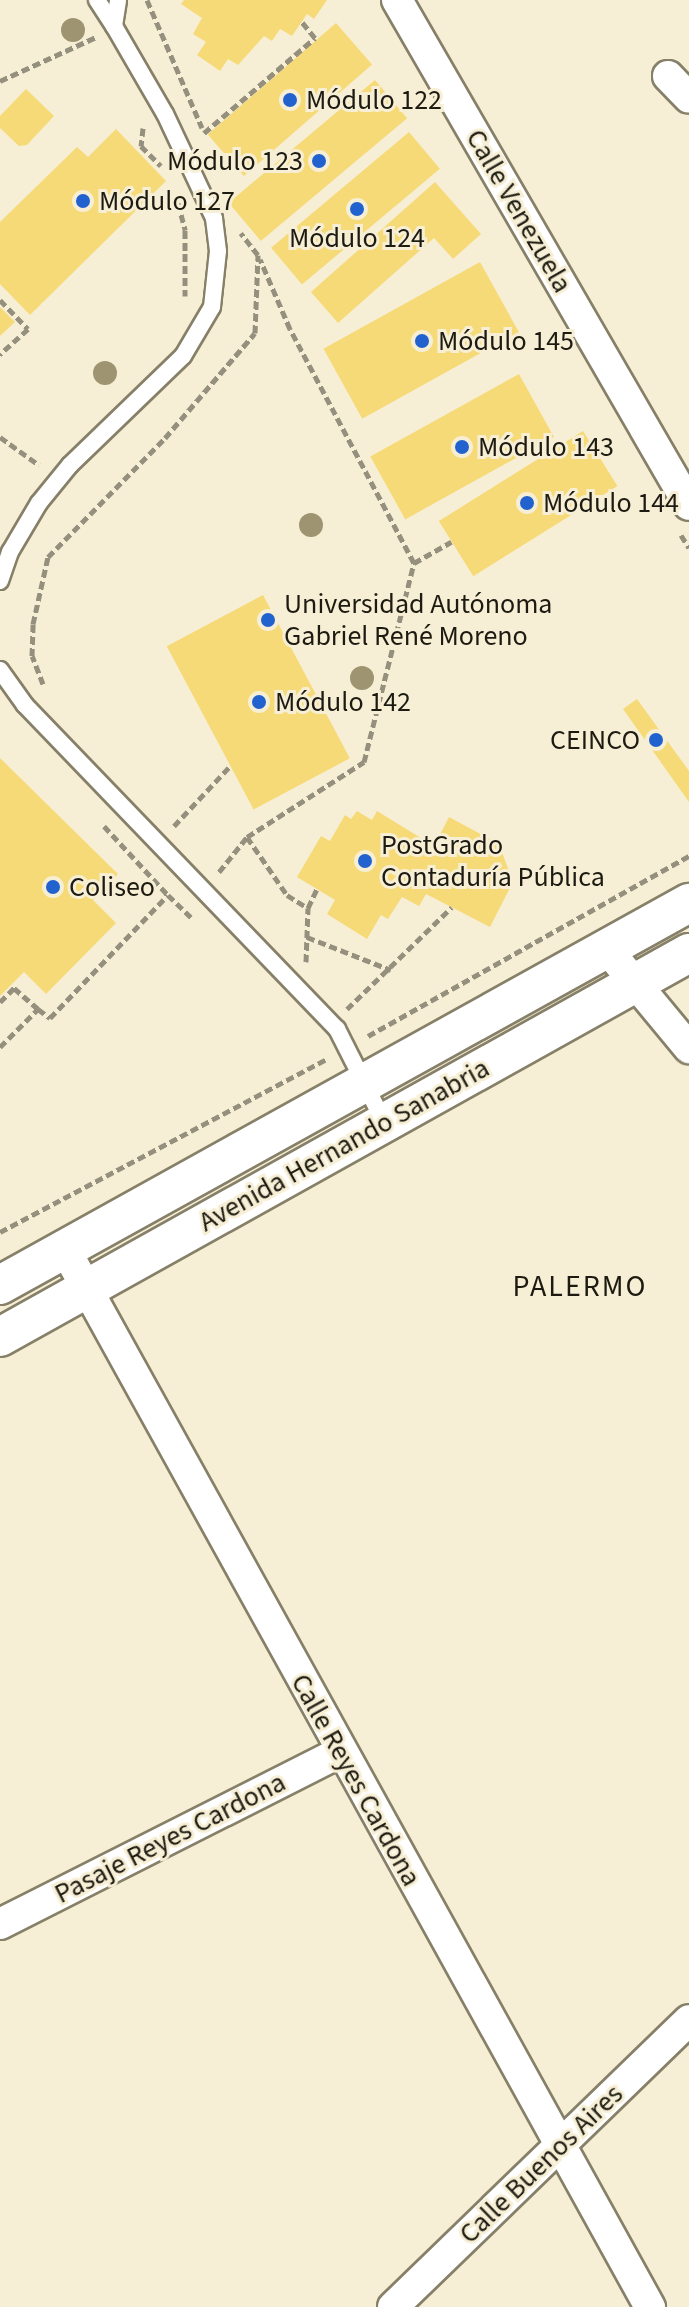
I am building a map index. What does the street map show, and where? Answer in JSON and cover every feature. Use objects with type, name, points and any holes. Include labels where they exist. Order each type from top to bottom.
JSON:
[{"type":"street","name":"Calle Venezuela","points":[[397,0],[689,505]]},
{"type":"street","points":[[668,76],[689,98]]},
{"type":"street","name":"Avenida Hernando Sanabria","points":[[0,1285],[689,903]]},
{"type":"street","points":[[607,949],[689,1048]]},
{"type":"street","name":"Avenida Hernando Sanabria","points":[[0,1337],[689,953]]},
{"type":"street","name":"Calle Reyes Cardona","points":[[66,1251],[340,1752],[650,2307]]},
{"type":"street","name":"Pasaje Reyes Cardona","points":[[0,1924],[340,1752]]},
{"type":"street","name":"Calle Buenos Aires","points":[[393,2307],[689,2020]]},
{"type":"lane","points":[[0,581],[10,552],[39,503],[70,465],[183,356],[212,307],[218,251],[214,218],[165,114],[109,30],[97,0]]},
{"type":"lane","points":[[109,30],[118,0]]},
{"type":"lane","points":[[0,670],[25,705],[337,1029],[372,1080],[384,1122]]},
{"type":"path","points":[[147,0],[208,147]]},
{"type":"path","points":[[204,133],[315,38],[301,21]]},
{"type":"path","points":[[0,81],[109,30]]},
{"type":"path","points":[[143,123],[141,146],[171,176]]},
{"type":"path","points":[[174,190],[185,230],[185,310]]},
{"type":"path","points":[[217,874],[247,837],[364,762],[414,563],[290,329],[258,255],[233,224]]},
{"type":"path","points":[[48,692],[32,656],[33,624],[48,557],[165,438],[255,333],[258,255]]},
{"type":"path","points":[[0,300],[28,329],[0,354]]},
{"type":"path","points":[[0,437],[40,466]]},
{"type":"path","points":[[32,477],[50,457]]},
{"type":"path","points":[[414,563],[451,542]]},
{"type":"path","points":[[172,828],[231,765]]},
{"type":"path","points":[[162,817],[181,837]]},
{"type":"path","points":[[247,837],[287,895],[308,908]]},
{"type":"path","points":[[208,865],[227,885]]},
{"type":"path","points":[[296,956],[306,967],[308,908],[317,889]]},
{"type":"path","points":[[0,1002],[14,988],[50,1018],[168,895],[196,922]]},
{"type":"path","points":[[346,1009],[391,970],[452,907]]},
{"type":"path","points":[[307,937],[391,970]]},
{"type":"path","points":[[336,999],[356,1019]]},
{"type":"path","points":[[0,1047],[38,1009]]},
{"type":"path","points":[[363,1027],[372,1080]]},
{"type":"path","points":[[325,1048],[372,1080]]},
{"type":"building","points":[[184,0],[327,0],[314,19],[307,14],[292,36],[280,29],[272,41],[264,36],[238,65],[228,59],[220,71],[197,55],[206,42],[193,34],[202,18],[181,4]]},
{"type":"building","name":"Módulo 122","points":[[336,23],[372,65],[244,176],[208,135]]},
{"type":"building","name":"Módulo 123","points":[[375,80],[407,118],[261,241],[229,203]]},
{"type":"building","points":[[26,89],[54,116],[27,145],[19,146],[0,128],[0,116]]},
{"type":"building","name":"Módulo 127","points":[[116,129],[166,181],[30,315],[0,284],[0,222],[77,147],[88,157]]},
{"type":"building","name":"Módulo 124","points":[[409,132],[440,169],[302,284],[271,248]]},
{"type":"building","points":[[435,182],[481,234],[453,259],[434,238],[338,323],[311,292]]},
{"type":"building","name":"Módulo 145","points":[[480,262],[519,332],[362,419],[323,349]]},
{"type":"building","points":[[0,307],[15,322],[0,336]]},
{"type":"building","name":"Módulo 143","points":[[519,374],[554,437],[405,519],[370,456]]},
{"type":"building","name":"Módulo 144","points":[[583,431],[617,486],[473,576],[439,521]]},
{"type":"building","name":"Módulo 142","points":[[263,595],[350,758],[254,810],[167,646]]},
{"type":"building","name":"CEINCO","points":[[637,699],[689,771],[689,802],[623,709]]},
{"type":"building","name":"Coliseo","points":[[0,758],[118,874],[93,900],[116,923],[46,994],[24,972],[0,996]]},
{"type":"building","points":[[357,811],[372,820],[377,811],[434,846],[449,817],[499,844],[513,882],[490,927],[426,894],[419,906],[402,897],[388,919],[381,915],[367,939],[327,914],[335,900],[297,877],[321,836],[330,841],[345,815],[351,819]]},
{"type":"place","name":"Módulo 122","points":[[290,100]]},
{"type":"place","name":"Módulo 123","points":[[319,161]]},
{"type":"place","name":"Módulo 127","points":[[83,201]]},
{"type":"place","name":"Módulo 124","points":[[357,209]]},
{"type":"place","name":"Módulo 145","points":[[422,341]]},
{"type":"place","name":"Módulo 143","points":[[462,447]]},
{"type":"place","name":"Módulo 144","points":[[527,503]]},
{"type":"place","name":"Universidad Autónoma Gabriel René Moreno","points":[[268,620]]},
{"type":"place","name":"Módulo 142","points":[[259,702]]},
{"type":"place","name":"CEINCO","points":[[656,740]]},
{"type":"place","name":"PostGrado Contaduría Pública","points":[[365,861]]},
{"type":"place","name":"Coliseo","points":[[53,887]]},
{"type":"district","name":"PALERMO","points":[[580,1287]]}]
